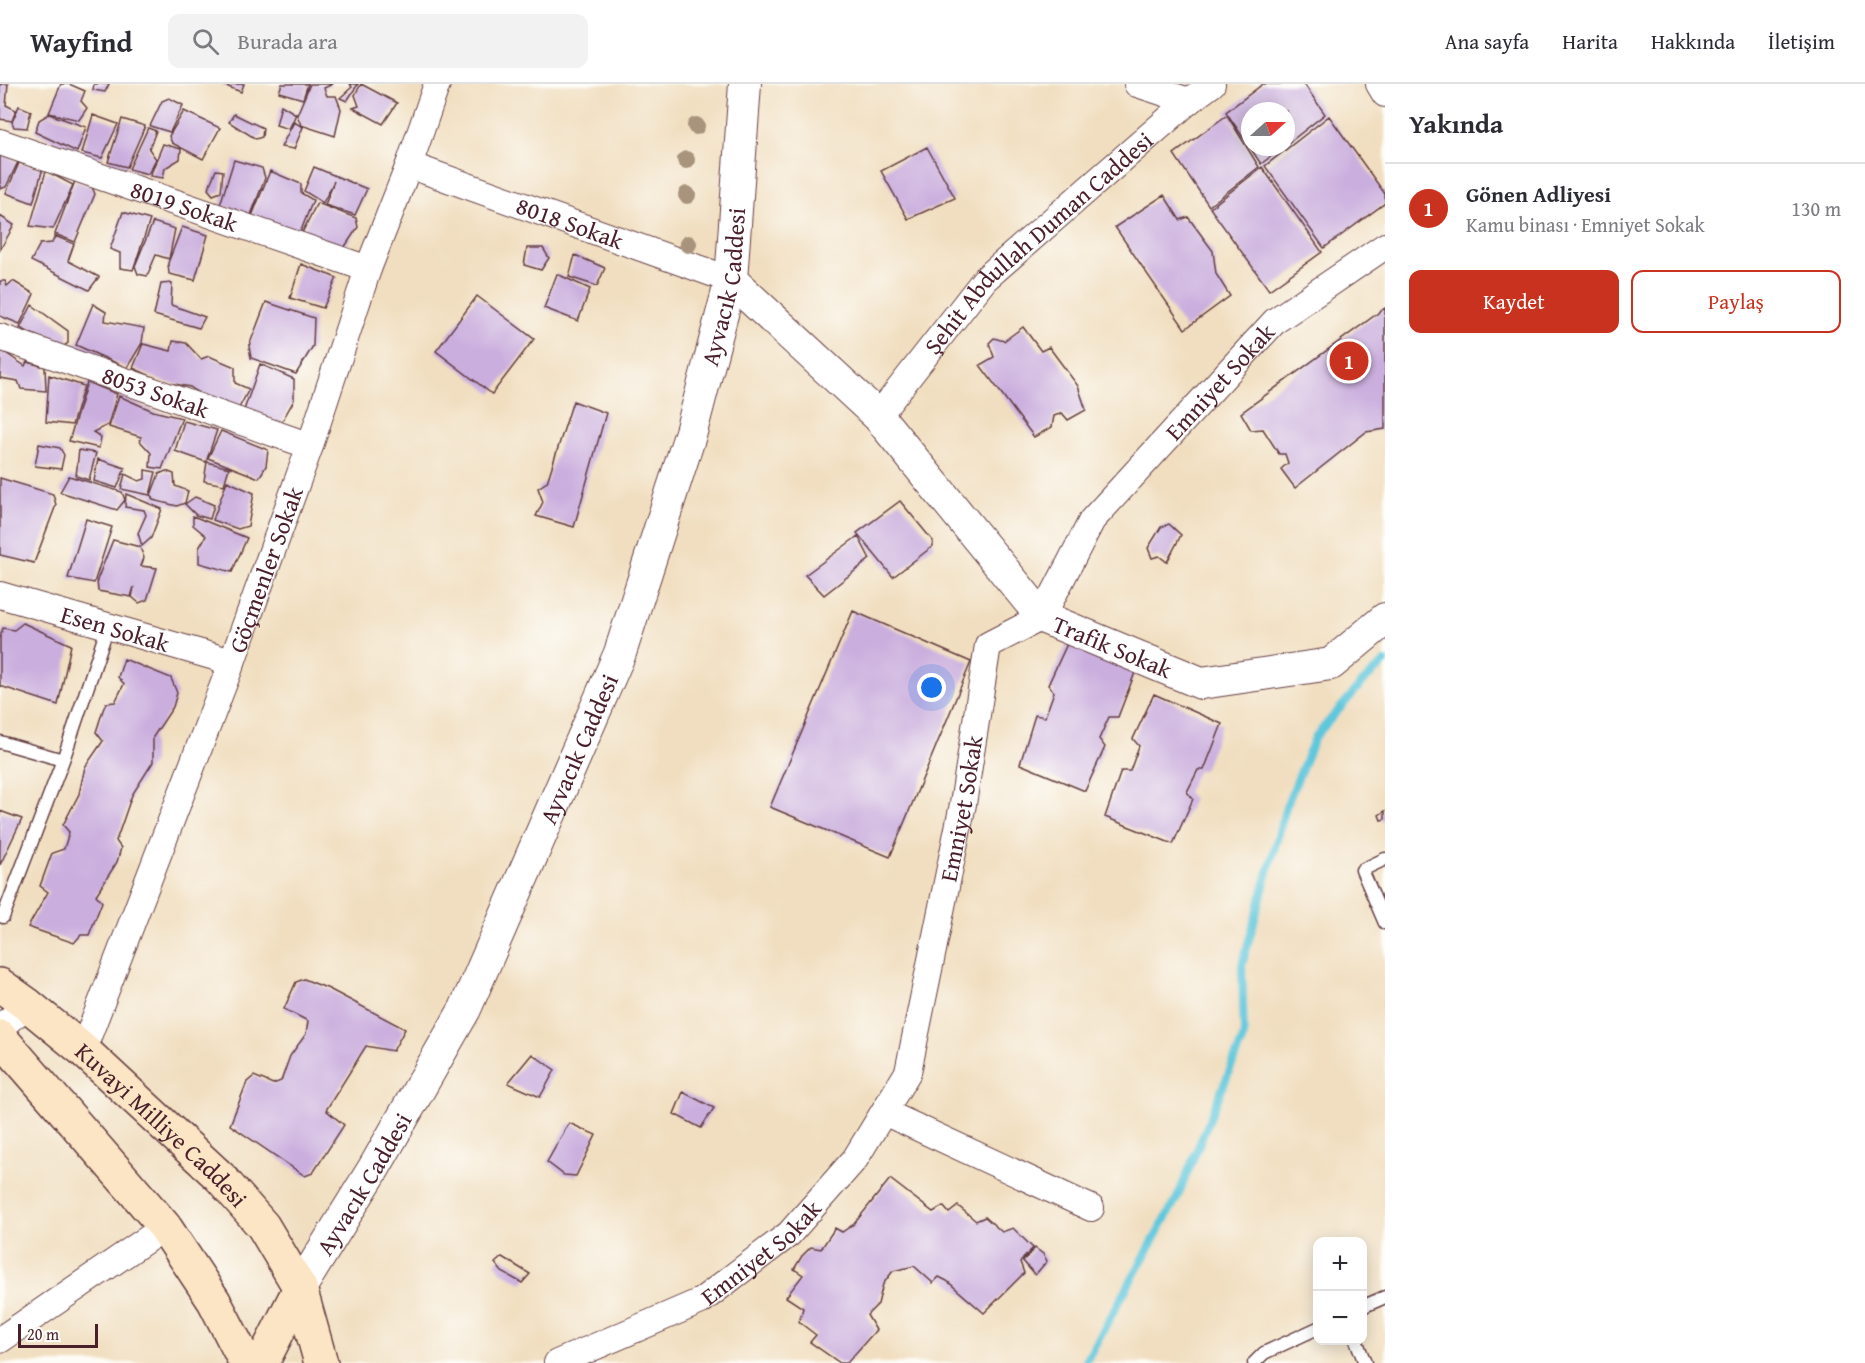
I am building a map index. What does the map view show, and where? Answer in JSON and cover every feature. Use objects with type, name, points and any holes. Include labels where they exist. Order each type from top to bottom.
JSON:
[{"type":"main road","name":"Kuvayi Milliye Caddesi","points":[[0,985],[83,1050],[220,1177],[263,1226],[300,1288],[321,1363]]},
{"type":"main road","points":[[0,1037],[165,1227],[214,1301],[246,1363]]},
{"type":"main road","name":"Ayvacık Caddesi","points":[[262,1363],[300,1288]]},
{"type":"street","name":"Göçmenler Sokak","points":[[83,1050],[232,662],[310,446],[368,269],[409,165],[437,84]]},
{"type":"street","name":"Ayvacık Caddesi","points":[[300,1288],[374,1167],[465,1009],[620,653],[691,432],[731,280],[745,84]]},
{"type":"street","points":[[1137,84],[1189,101]]},
{"type":"street","name":"Şehit Abdullah Duman Caddesi","points":[[878,416],[985,279],[1189,101],[1212,84]]},
{"type":"street","points":[[1379,84],[1385,94]]},
{"type":"street","name":"8019 Sokak","points":[[0,142],[368,269]]},
{"type":"street","name":"8018 Sokak","points":[[409,165],[731,280]]},
{"type":"street","name":"Emniyet Sokak","points":[[557,1363],[701,1301],[789,1234],[855,1159],[908,1072],[963,804],[988,645],[1042,617],[1092,520],[1275,321],[1385,246]]},
{"type":"street","name":"Trafik Sokak","points":[[731,280],[878,416],[1042,617],[1201,683],[1331,664],[1385,619]]},
{"type":"street","name":"8053 Sokak","points":[[0,337],[310,446]]},
{"type":"street","name":"Esen Sokak","points":[[0,595],[232,662]]},
{"type":"street","points":[[0,1027],[28,1005]]},
{"type":"street","points":[[884,1112],[1091,1208]]},
{"type":"street","points":[[0,1340],[165,1227]]},
{"type":"lane","points":[[3,917],[63,760],[108,626]]},
{"type":"lane","points":[[0,742],[63,760]]},
{"type":"lane","points":[[1385,859],[1362,870],[1385,923]]},
{"type":"lane","points":[[1367,1305],[1385,1297]]},
{"type":"lane","points":[[1254,1363],[1264,1353],[1313,1330]]},
{"type":"lane","points":[[1358,1345],[1365,1363]]},
{"type":"building","points":[[0,84],[8,84],[6,105],[16,110],[12,121],[0,119]]},
{"type":"building","points":[[61,84],[69,84],[85,91],[81,101],[87,108],[79,120],[49,113]]},
{"type":"building","points":[[94,84],[109,84],[105,92],[93,90]]},
{"type":"building","points":[[221,84],[244,84],[241,92]]},
{"type":"building","points":[[282,84],[308,84],[303,99],[279,92]]},
{"type":"building","points":[[310,84],[333,84],[324,88],[327,96],[336,96],[341,109],[335,136],[301,125],[297,115]]},
{"type":"building","points":[[350,84],[358,84],[347,101],[340,98],[352,87]]},
{"type":"building","points":[[361,84],[397,103],[383,124],[353,108],[359,106],[355,95]]},
{"type":"building","points":[[1263,84],[1304,84],[1325,114],[1295,138],[1295,102],[1241,102],[1241,134],[1226,112]]},
{"type":"building","points":[[169,98],[183,105],[170,132],[150,126],[162,101]]},
{"type":"building","points":[[281,105],[296,114],[289,129],[276,125]]},
{"type":"building","points":[[19,106],[31,111],[27,128],[14,127],[12,122]]},
{"type":"building","points":[[184,111],[220,128],[203,159],[172,143],[169,136]]},
{"type":"building","points":[[49,114],[86,127],[77,152],[35,132],[39,120]]},
{"type":"building","points":[[234,114],[263,128],[262,137],[256,139],[229,122]]},
{"type":"building","points":[[93,115],[118,124],[102,158],[82,153]]},
{"type":"building","points":[[1227,115],[1241,138],[1241,156],[1252,156],[1259,167],[1209,206],[1174,154]]},
{"type":"building","points":[[1329,116],[1385,194],[1385,203],[1324,248],[1265,166],[1278,156],[1295,156],[1295,143]]},
{"type":"building","points":[[122,119],[145,126],[127,167],[108,162]]},
{"type":"building","points":[[294,122],[303,127],[294,149],[281,147]]},
{"type":"building","points":[[148,128],[156,131],[149,149],[156,159],[148,174],[129,169]]},
{"type":"building","points":[[163,144],[181,149],[180,159],[165,168],[163,178],[150,176]]},
{"type":"building","points":[[927,147],[955,198],[908,219],[881,171]]},
{"type":"building","points":[[0,153],[18,162],[6,187],[0,189]]},
{"type":"building","points":[[1256,156],[1271,156],[1261,164]]},
{"type":"building","points":[[234,160],[262,168],[265,178],[251,215],[220,205]]},
{"type":"building","points":[[19,163],[43,168],[33,203],[6,193]]},
{"type":"building","points":[[314,167],[367,189],[355,215],[325,205],[334,181],[323,203],[304,191]]},
{"type":"building","points":[[1262,167],[1322,252],[1269,290],[1210,208]]},
{"type":"building","points":[[216,170],[223,171],[221,192],[213,195],[208,189]]},
{"type":"building","points":[[46,171],[73,185],[53,229],[30,226]]},
{"type":"building","points":[[270,171],[301,184],[301,193],[313,200],[300,233],[252,216]]},
{"type":"building","points":[[75,181],[92,187],[95,194],[75,242],[55,234]]},
{"type":"building","points":[[1164,195],[1180,220],[1188,217],[1213,251],[1216,274],[1230,296],[1185,329],[1115,227]]},
{"type":"building","points":[[317,203],[356,218],[358,227],[342,251],[302,233]]},
{"type":"building","points":[[123,212],[150,220],[133,270],[120,268],[120,253],[110,249]]},
{"type":"building","points":[[0,216],[14,225],[0,250]]},
{"type":"building","points":[[153,222],[175,229],[169,259],[156,255],[147,276],[138,274],[135,266]]},
{"type":"building","points":[[182,227],[208,235],[195,280],[169,274],[168,263]]},
{"type":"building","points":[[55,236],[74,244],[68,261],[99,277],[89,290],[31,261],[40,244],[52,243]]},
{"type":"building","points":[[527,248],[543,248],[549,258],[541,270],[524,265]]},
{"type":"building","points":[[575,255],[605,268],[597,286],[569,277]]},
{"type":"building","points":[[301,264],[337,278],[323,308],[290,298]]},
{"type":"building","points":[[557,274],[590,289],[578,321],[544,308]]},
{"type":"building","points":[[0,281],[5,281],[7,286],[13,281],[34,294],[20,324],[0,316]]},
{"type":"building","points":[[172,283],[171,305],[205,317],[199,328],[154,315],[161,284]]},
{"type":"building","points":[[477,296],[534,339],[492,394],[436,351]]},
{"type":"building","points":[[266,302],[314,318],[313,346],[296,374],[251,358],[249,346]]},
{"type":"building","points":[[93,304],[106,312],[105,321],[144,328],[142,343],[127,368],[76,345]]},
{"type":"building","points":[[32,305],[68,331],[68,343],[61,348],[20,328]]},
{"type":"building","points":[[1385,308],[1385,429],[1366,432],[1295,488],[1281,469],[1288,463],[1285,454],[1279,454],[1263,429],[1251,430],[1241,413]]},
{"type":"building","points":[[1023,327],[1041,351],[1049,347],[1078,386],[1086,410],[1068,420],[1062,413],[1054,416],[1052,427],[1034,437],[980,365],[994,357],[989,343],[994,338],[1004,341]]},
{"type":"building","points":[[173,341],[186,343],[201,359],[209,356],[235,367],[235,383],[249,389],[239,408],[211,401],[190,387],[164,382],[133,368],[143,344],[171,351]]},
{"type":"building","points":[[1,350],[25,366],[27,362],[45,367],[46,391],[21,389],[18,381],[0,378]]},
{"type":"building","points":[[260,364],[294,379],[294,400],[281,423],[243,413]]},
{"type":"building","points":[[49,375],[84,386],[72,425],[46,422]]},
{"type":"building","points":[[87,382],[117,394],[108,425],[93,432],[101,437],[99,448],[69,441]]},
{"type":"building","points":[[119,396],[153,411],[182,418],[162,469],[150,467],[151,453],[140,441],[141,437],[109,427]]},
{"type":"building","points":[[573,401],[606,413],[574,527],[536,516],[543,502],[538,488],[547,482]]},
{"type":"building","points":[[184,421],[217,430],[206,462],[175,451]]},
{"type":"building","points":[[221,431],[268,450],[266,466],[259,478],[208,458]]},
{"type":"building","points":[[39,444],[60,448],[64,455],[61,469],[35,466]]},
{"type":"building","points":[[79,450],[96,453],[89,480],[76,476]]},
{"type":"building","points":[[98,459],[125,468],[117,488],[94,481]]},
{"type":"building","points":[[207,462],[229,468],[224,485],[204,481]]},
{"type":"building","points":[[145,470],[156,472],[150,495],[121,489],[125,474],[139,481],[145,479]]},
{"type":"building","points":[[166,471],[174,474],[175,486],[188,491],[185,503],[177,506],[153,500],[151,495],[159,474]]},
{"type":"building","points":[[69,476],[122,492],[125,500],[117,510],[60,492]]},
{"type":"building","points":[[0,478],[53,494],[56,505],[34,563],[0,555]]},
{"type":"building","points":[[227,481],[254,493],[248,526],[238,529],[213,520]]},
{"type":"building","points":[[126,494],[162,509],[151,538],[142,546],[138,533],[146,515],[144,510],[125,507]]},
{"type":"building","points":[[195,497],[214,505],[210,519],[196,515],[185,504]]},
{"type":"building","points":[[900,501],[933,541],[933,546],[893,577],[857,533]]},
{"type":"building","points":[[193,516],[247,538],[232,572],[199,563],[199,548],[206,536],[193,525]]},
{"type":"building","points":[[86,519],[112,527],[94,583],[68,578]]},
{"type":"building","points":[[1169,524],[1181,535],[1167,562],[1159,556],[1152,558],[1148,548],[1161,527]]},
{"type":"building","points":[[858,536],[870,559],[824,595],[805,575]]},
{"type":"building","points":[[113,540],[140,547],[144,558],[141,566],[157,568],[147,600],[139,603],[132,597],[134,587],[131,597],[98,591],[97,580]]},
{"type":"building","points":[[853,611],[971,662],[890,857],[770,807]]},
{"type":"building","points":[[23,623],[71,645],[58,705],[0,686],[0,637],[3,628],[14,630]]},
{"type":"building","points":[[1067,644],[1136,670],[1118,717],[1109,717],[1099,739],[1105,747],[1085,791],[1020,764],[1035,715],[1045,717],[1054,692],[1048,685]]},
{"type":"building","points":[[124,659],[171,678],[177,693],[173,707],[153,737],[153,762],[132,795],[116,841],[121,848],[117,862],[96,895],[102,902],[89,935],[81,935],[74,943],[28,927],[48,892],[40,886],[52,853],[64,849],[69,832],[63,825],[79,794],[85,767],[103,741],[96,732],[103,710],[106,703],[115,702],[124,684],[118,677]]},
{"type":"building","points":[[1154,694],[1222,724],[1204,770],[1198,770],[1187,792],[1193,799],[1173,844],[1105,817],[1121,771],[1130,771],[1139,746],[1133,739]]},
{"type":"building","points":[[0,811],[22,819],[0,865]]},
{"type":"building","points":[[1385,811],[1385,819],[1381,820],[1379,815]]},
{"type":"building","points":[[304,979],[329,989],[405,1029],[393,1051],[366,1046],[326,1110],[344,1125],[313,1173],[305,1176],[230,1125],[247,1082],[254,1076],[273,1084],[281,1081],[290,1056],[306,1034],[308,1021],[284,1009],[296,982]]},
{"type":"building","points":[[532,1054],[555,1070],[540,1097],[508,1083]]},
{"type":"building","points":[[683,1092],[714,1108],[701,1128],[674,1114]]},
{"type":"building","points":[[569,1123],[596,1135],[576,1176],[564,1175],[547,1162]]},
{"type":"building","points":[[890,1179],[933,1212],[943,1206],[949,1213],[958,1206],[976,1221],[985,1217],[1002,1232],[1013,1228],[1033,1248],[1020,1262],[1024,1273],[984,1313],[947,1281],[939,1277],[933,1283],[914,1266],[893,1271],[883,1284],[878,1304],[867,1315],[876,1330],[847,1363],[840,1363],[810,1342],[816,1335],[799,1322],[803,1308],[786,1297],[803,1275],[794,1269],[802,1256],[811,1247],[821,1249],[835,1228],[842,1232],[854,1224]]},
{"type":"building","points":[[1035,1248],[1043,1254],[1047,1261],[1035,1275],[1023,1261]]},
{"type":"building","points":[[502,1257],[530,1274],[522,1283],[502,1272],[495,1263]]},
{"type":"waterway","points":[[1085,1363],[1177,1198],[1244,1036],[1242,965],[1286,807],[1315,737],[1363,682],[1385,662]]},
{"type":"place","name":"Gönen Adliyesi","points":[[1349,361]]}]
